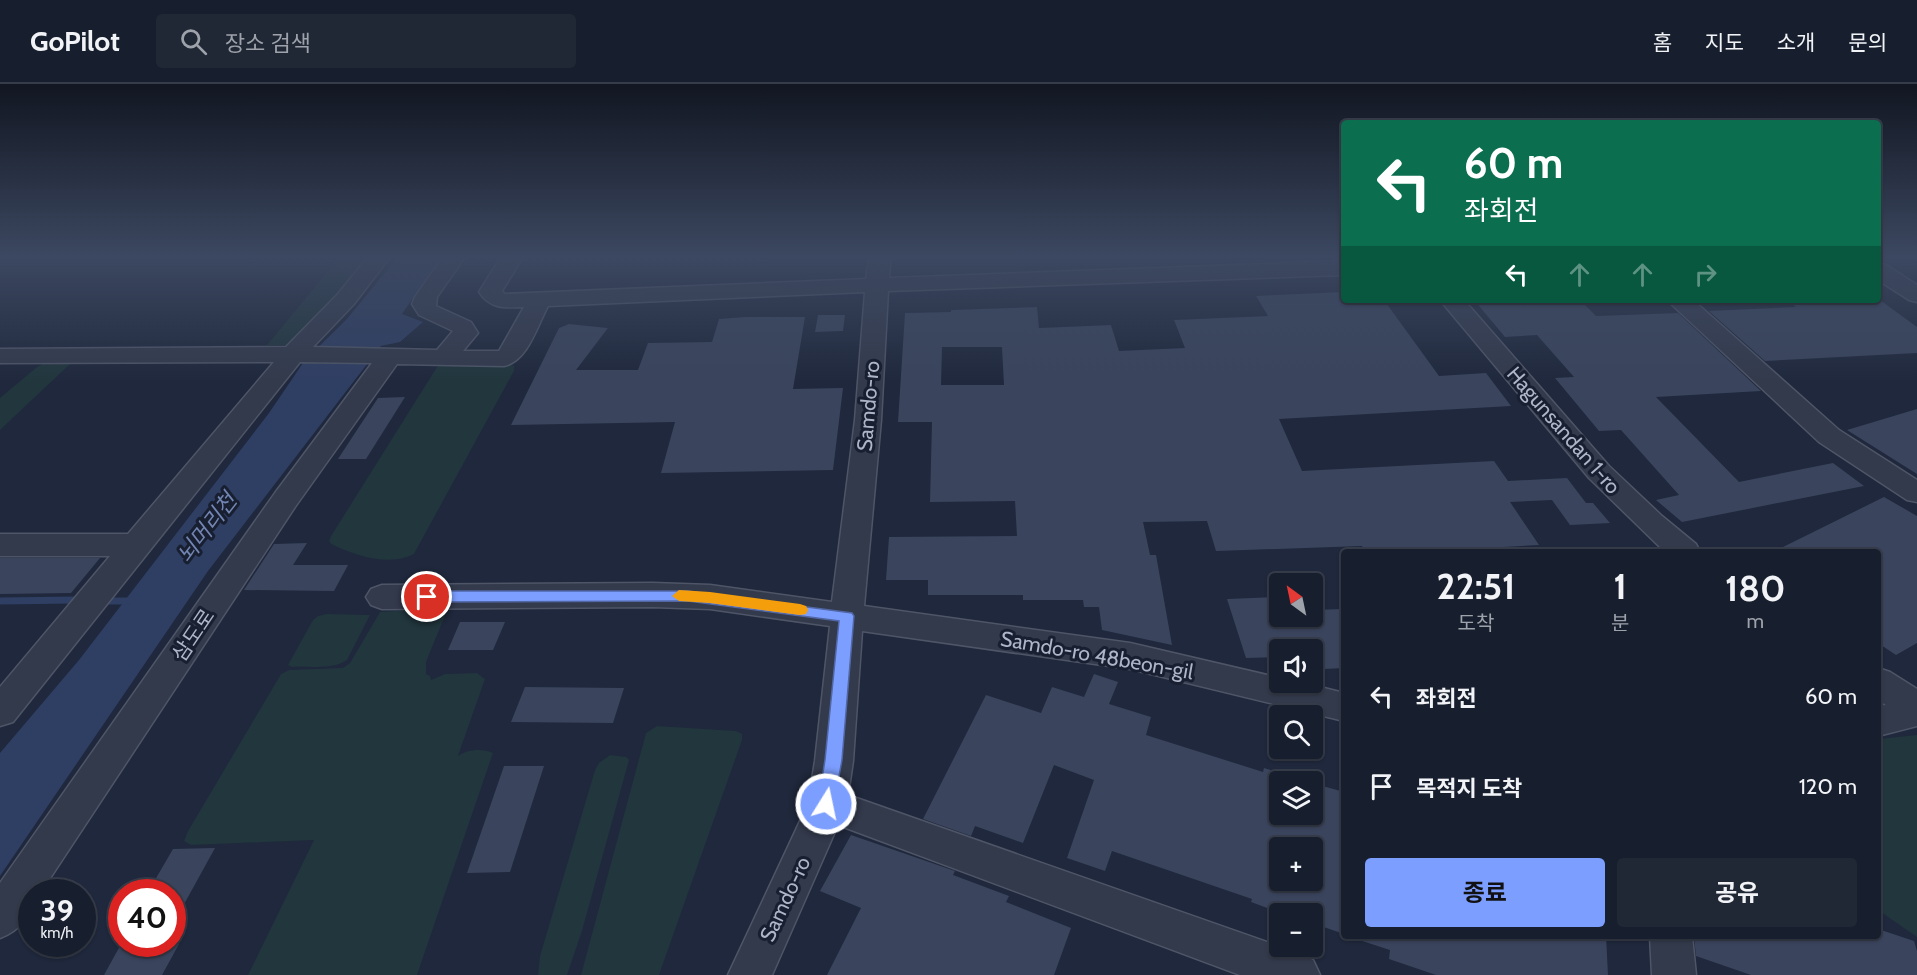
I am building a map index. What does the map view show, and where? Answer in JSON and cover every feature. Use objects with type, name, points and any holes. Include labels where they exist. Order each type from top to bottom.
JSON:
[{"type":"street","points":[[0,712],[137,545],[346,299]]},
{"type":"street","points":[[426,299],[424,304],[427,310],[464,327],[466,333],[444,357]]},
{"type":"street","points":[[500,299],[545,299]]},
{"type":"street","points":[[0,356],[298,354],[497,359],[510,355],[540,299]]},
{"type":"street","name":"Samdo-ro","points":[[750,975],[805,856],[826,804],[834,760],[868,420],[877,299]]},
{"type":"street","name":"Hagunsandan 1-ro","points":[[1455,303],[1612,486],[1682,549]]},
{"type":"street","points":[[1682,303],[1829,436],[1917,493]]},
{"type":"street","name":"삼도로","points":[[0,918],[285,500],[391,355]]},
{"type":"street","points":[[0,545],[137,545]]},
{"type":"street","name":"Samdo-ro 48beon-gil","points":[[382,597],[688,596],[1130,656],[1341,706]]},
{"type":"street","points":[[1881,683],[1917,707]]},
{"type":"street","points":[[1881,720],[1917,712]]},
{"type":"street","points":[[826,804],[1298,975]]},
{"type":"street","points":[[1671,939],[1674,975]]},
{"type":"shaded area","points":[[306,299],[334,299],[288,345],[267,345]]},
{"type":"shaded area","points":[[46,362],[70,364],[0,430],[0,398]]},
{"type":"shaded area","points":[[441,364],[510,364],[514,366],[514,371],[414,554],[394,560],[383,560],[362,556],[331,544],[329,541],[331,536],[437,367]]},
{"type":"shaded area","points":[[410,610],[414,615],[418,611],[443,610],[446,613],[426,662],[426,674],[431,680],[445,674],[477,673],[485,679],[458,756],[475,750],[493,753],[417,975],[248,975],[314,840],[191,845],[184,841],[188,831],[281,674],[289,670],[343,668],[350,663],[380,612]]},
{"type":"shaded area","points":[[327,614],[370,615],[347,660],[328,666],[292,667],[288,665],[313,620]]},
{"type":"shaded area","points":[[657,726],[736,731],[742,734],[742,740],[659,975],[581,975],[646,733]]},
{"type":"shaded area","points":[[1917,735],[1917,937],[1881,912],[1881,739]]},
{"type":"shaded area","points":[[610,755],[626,757],[629,760],[582,931],[567,975],[538,975],[540,956],[595,770],[599,763]]},
{"type":"water","name":"뇌머리천","points":[[364,299],[413,299],[402,314],[423,322],[400,342],[381,346],[208,571],[0,876],[0,753],[79,660],[269,413],[305,360],[346,320]]},
{"type":"building","points":[[1258,299],[1341,299],[1341,303],[1386,303],[1439,376],[1486,373],[1511,406],[1279,419],[1302,471],[1494,461],[1508,481],[1567,478],[1586,503],[1593,503],[1610,523],[1570,525],[1552,500],[1510,502],[1539,545],[1468,549],[1364,549],[1362,546],[1216,551],[1207,521],[1143,522],[1150,555],[1156,555],[1172,645],[1102,630],[1099,607],[1084,607],[1083,600],[1023,600],[1023,595],[928,595],[928,580],[886,580],[889,537],[1017,536],[1015,501],[930,502],[932,422],[898,422],[905,313],[1037,307],[1039,328],[1111,325],[1119,351],[1185,348],[1174,320],[1268,316]],"holes":[[[942,347],[1002,347],[1004,385],[941,385]]]},
{"type":"building","points":[[1881,301],[1917,327],[1917,353],[1765,361],[1709,311],[1796,307],[1791,303],[1881,303]]},
{"type":"building","points":[[1477,303],[1583,303],[1596,316],[1678,313],[1761,391],[1656,397],[1739,482],[1833,463],[1864,486],[1682,522],[1656,500],[1679,495],[1621,430],[1599,431],[1555,378],[1574,377],[1537,335],[1505,337]]},
{"type":"building","points":[[818,315],[845,315],[843,331],[815,332]]},
{"type":"building","points":[[805,317],[793,389],[843,388],[833,470],[661,473],[675,422],[511,425],[559,328],[569,324],[608,328],[576,370],[638,370],[648,343],[712,342],[719,319]]},
{"type":"building","points":[[405,397],[366,459],[338,459],[378,398]]},
{"type":"building","points":[[1917,409],[1917,474],[1847,430]]},
{"type":"building","points":[[1884,497],[1917,516],[1917,643],[1896,655],[1881,645],[1881,549],[1779,549]]},
{"type":"building","points":[[307,543],[293,565],[348,565],[334,591],[244,590],[274,544]]},
{"type":"building","points":[[0,558],[100,558],[71,593],[0,594]]},
{"type":"building","points":[[1269,597],[1269,627],[1323,627],[1323,610],[1341,609],[1341,668],[1324,669],[1323,639],[1269,639],[1269,657],[1246,658],[1227,599]]},
{"type":"building","points":[[460,622],[505,622],[493,650],[448,650]]},
{"type":"building","points":[[1094,674],[1118,682],[1109,704],[1151,717],[1146,735],[1263,772],[1264,768],[1274,771],[1269,771],[1269,825],[1323,825],[1323,786],[1341,791],[1341,933],[1323,927],[1323,903],[1269,903],[1269,909],[1251,902],[1252,899],[1112,851],[1105,871],[1067,858],[1094,780],[1054,765],[1023,843],[975,826],[971,836],[923,819],[986,695],[1041,713],[1052,687],[1084,697]]},
{"type":"building","points":[[525,687],[624,688],[613,723],[511,722]]},
{"type":"building","points":[[504,766],[544,766],[510,872],[467,873]]},
{"type":"building","points":[[851,835],[955,871],[953,875],[1009,896],[1006,902],[1071,928],[1054,975],[827,975],[861,908],[820,891]]},
{"type":"building","points":[[215,848],[186,901],[186,879],[156,879],[173,849]]},
{"type":"building","points":[[1881,930],[1914,941],[1917,951],[1917,975],[1751,975],[1696,956],[1694,939],[1881,939]]},
{"type":"building","points":[[1356,939],[1606,939],[1608,975],[1436,975],[1389,959],[1390,950]]},
{"type":"building","points":[[114,957],[172,957],[162,975],[104,975]]},
{"type":"waterway","points":[[0,601],[76,600]]},
{"type":"waterway","points":[[106,601],[131,601]]},
{"type":"slow traffic","points":[[679,596],[710,597],[800,610]]},
{"type":"route","points":[[427,597],[688,596],[847,616],[834,760],[826,804]]}]
